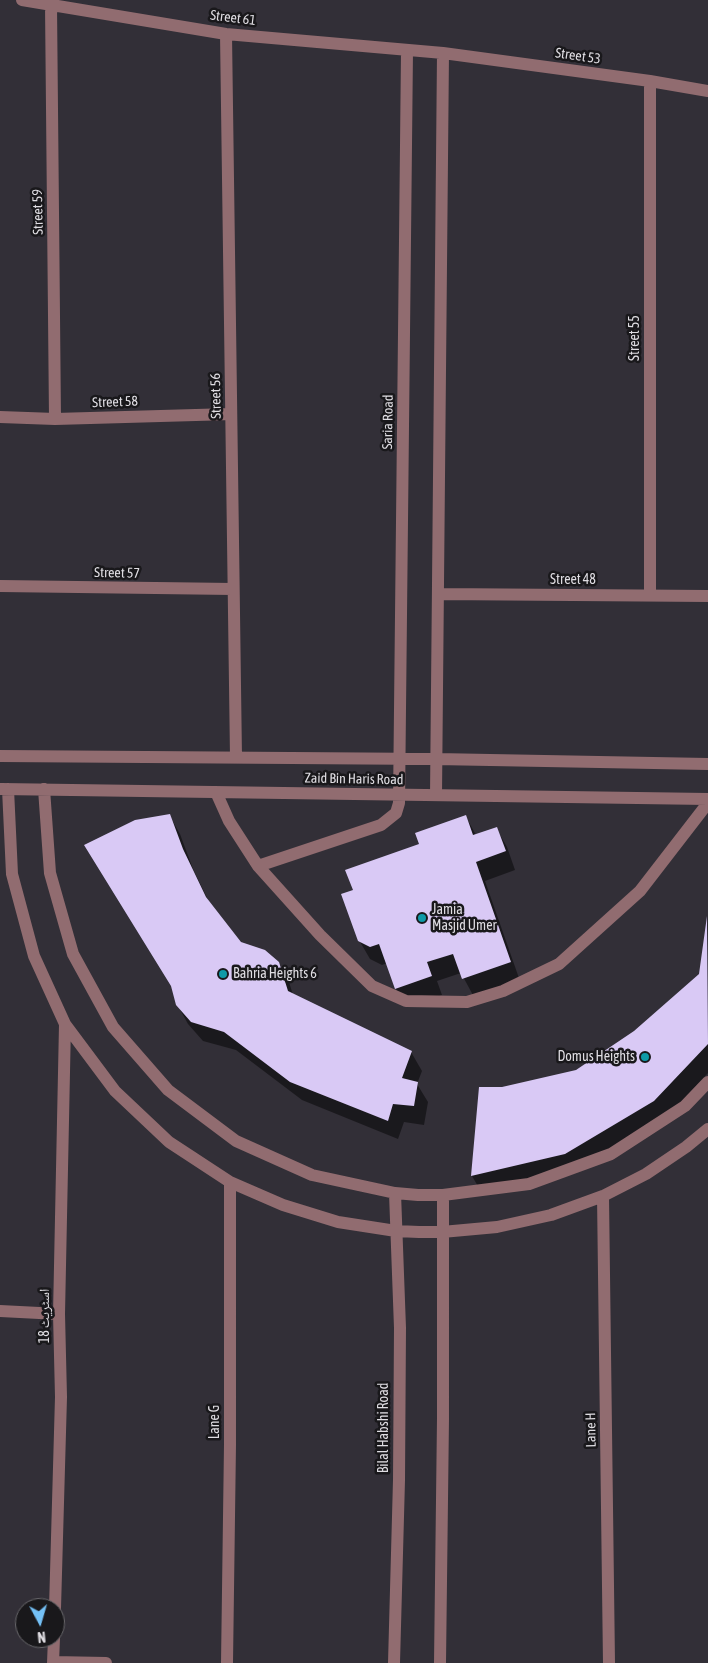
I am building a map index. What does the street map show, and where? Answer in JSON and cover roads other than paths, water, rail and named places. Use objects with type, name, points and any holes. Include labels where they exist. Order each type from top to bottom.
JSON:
[{"type":"street","name":"Street 61","points":[[22,0],[226,34],[443,53]]},
{"type":"street","name":"Street 59","points":[[51,5],[55,419]]},
{"type":"street","name":"Street 56","points":[[226,34],[236,757]]},
{"type":"street","name":"Saria Road","points":[[400,794],[407,51]]},
{"type":"street","name":"Street 53","points":[[443,53],[650,81],[708,91]]},
{"type":"street","points":[[436,795],[443,53]]},
{"type":"street","name":"Street 55","points":[[650,81],[650,595]]},
{"type":"street","name":"Street 58","points":[[0,417],[55,419],[232,414]]},
{"type":"street","name":"Street 57","points":[[0,586],[233,589]]},
{"type":"street","name":"Street 48","points":[[438,594],[708,596]]},
{"type":"street","name":"Zaid Bin Haris Road","points":[[0,756],[436,759],[708,764]]},
{"type":"street","points":[[4,789],[12,874],[34,956],[66,1024],[115,1091],[169,1142],[230,1182],[283,1205],[338,1222],[396,1231],[442,1232],[498,1227],[551,1215],[603,1196],[646,1174],[686,1147],[708,1129]]},
{"type":"street","name":"Zaid Bin Haris Road","points":[[4,789],[708,799]]},
{"type":"street","points":[[44,789],[50,873],[73,954],[113,1027],[168,1090],[236,1141],[312,1175],[395,1193],[443,1195],[529,1184],[611,1154],[685,1106],[708,1082]]},
{"type":"street","points":[[216,792],[229,821],[258,866],[320,935],[372,986],[406,1001],[466,1002],[503,991],[558,964],[640,891],[708,803]]},
{"type":"street","points":[[258,866],[381,825],[396,813],[400,794]]},
{"type":"street","name":"اسٹریٹ 18","points":[[55,1598],[61,1397],[59,1314],[66,1024]]},
{"type":"street","name":"Lane G","points":[[227,1663],[230,1444],[230,1182]]},
{"type":"street","name":"Bilal Habshi Road","points":[[394,1663],[399,1480],[400,1337],[395,1193]]},
{"type":"street","points":[[440,1663],[443,1195]]},
{"type":"street","name":"Lane H","points":[[603,1196],[609,1663]]},
{"type":"street","points":[[0,1311],[59,1314]]},
{"type":"street","points":[[54,1648],[53,1662],[106,1663]]},
{"type":"place","name":"Jamia Masjid Umer","points":[[422,918]]},
{"type":"place","name":"Bahria Heights 6","points":[[223,974]]},
{"type":"place","name":"Domus Heights","points":[[645,1057]]}]
